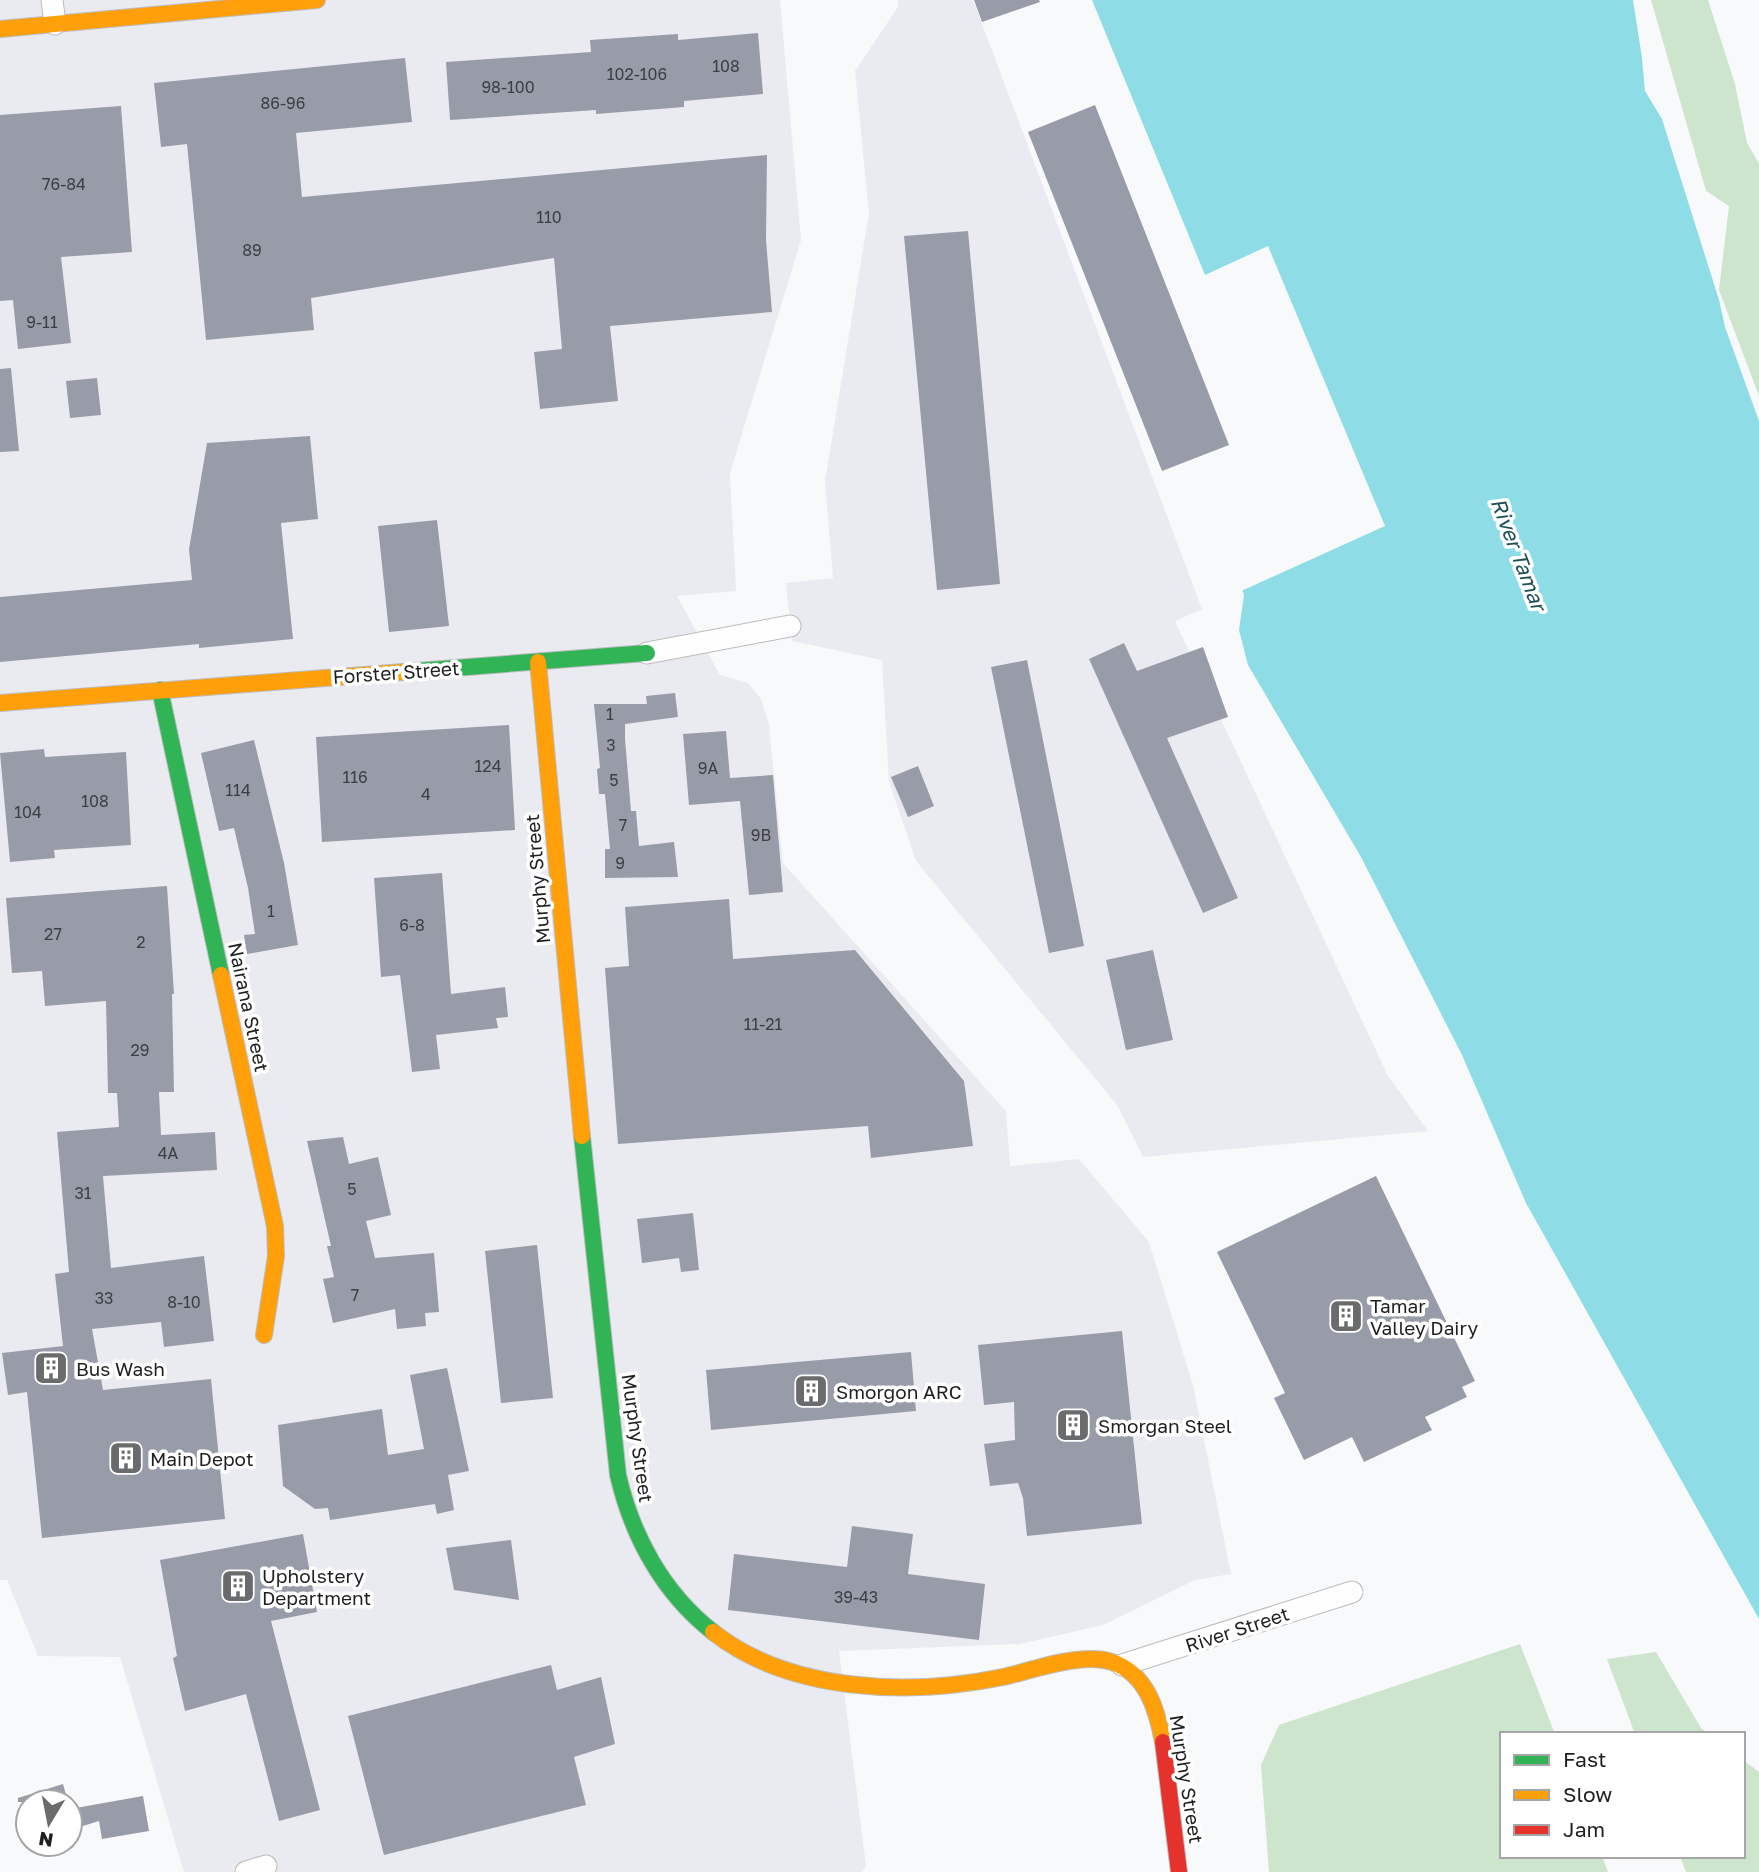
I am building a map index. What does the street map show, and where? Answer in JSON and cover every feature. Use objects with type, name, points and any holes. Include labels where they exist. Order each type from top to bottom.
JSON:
[{"type":"street","points":[[52,0],[55,23]]},
{"type":"street","points":[[0,29],[317,0]]},
{"type":"street","name":"Forster Street","points":[[0,703],[647,653],[790,626]]},
{"type":"street","name":"Murphy Street","points":[[538,662],[586,1182],[618,1475],[629,1520],[643,1550],[693,1616],[738,1651],[794,1674],[830,1683],[883,1687],[949,1685],[1001,1677],[1085,1658],[1122,1665],[1138,1678],[1149,1693],[1161,1728],[1179,1872]]},
{"type":"street","name":"Nairana Street","points":[[160,690],[275,1226],[276,1256],[264,1335]]},
{"type":"street","name":"River Street","points":[[1122,1665],[1352,1592]]},
{"type":"street","points":[[246,1872],[267,1866]]},
{"type":"shaded area","points":[[0,0],[780,0],[801,240],[730,473],[736,591],[677,596],[720,675],[748,683],[761,699],[769,725],[783,863],[1006,1111],[1010,1166],[1079,1159],[1149,1242],[1193,1385],[1231,1574],[1195,1580],[1103,1625],[1020,1644],[839,1651],[866,1866],[862,1872],[184,1872],[120,1657],[38,1656],[7,1580],[0,1580]]},
{"type":"shaded area","points":[[898,0],[973,0],[1202,609],[1175,621],[1388,1076],[1428,1131],[1143,1157],[1117,1105],[916,861],[889,782],[882,660],[792,641],[786,583],[833,578],[825,481],[869,213],[855,71],[898,7]]},
{"type":"green space","points":[[1651,0],[1708,0],[1735,84],[1747,143],[1759,164],[1759,396],[1719,290],[1729,206],[1706,191]]},
{"type":"green space","points":[[1520,1644],[1554,1732],[1500,1732],[1500,1858],[1603,1858],[1608,1872],[1269,1872],[1261,1765],[1279,1725]]},
{"type":"green space","points":[[1656,1652],[1701,1728],[1706,1732],[1634,1732],[1607,1659]]},
{"type":"green space","points":[[1745,1762],[1759,1772],[1759,1872],[1686,1872],[1681,1858],[1745,1858]]},
{"type":"water","name":"River Tamar","points":[[1006,0],[1633,0],[1645,91],[1662,119],[1725,327],[1759,421],[1759,1619],[1526,1203],[1462,1055],[1361,857],[1248,665],[1239,630],[1244,595],[1126,273]]},
{"type":"pier","points":[[1003,0],[1092,0],[1205,275],[1268,246],[1385,526],[1239,592],[1123,275]]},
{"type":"building","points":[[974,0],[1039,0],[1040,2],[982,22]]},
{"type":"building","points":[[758,33],[763,94],[684,101],[684,107],[596,114],[596,110],[450,120],[446,62],[591,52],[590,40],[678,34],[678,40]]},
{"type":"building","points":[[405,58],[412,122],[296,133],[302,197],[767,155],[766,240],[772,312],[610,326],[618,401],[540,409],[534,352],[562,349],[554,258],[311,298],[314,330],[206,340],[187,144],[161,147],[154,83]]},
{"type":"building","points":[[1095,105],[1229,445],[1162,471],[1028,132]]},
{"type":"building","points":[[121,106],[132,252],[61,257],[71,343],[18,349],[13,300],[0,301],[0,115]]},
{"type":"building","points":[[968,231],[1000,584],[937,590],[904,236]]},
{"type":"building","points":[[11,368],[19,451],[0,452],[0,369]]},
{"type":"building","points":[[97,378],[101,415],[70,418],[66,381]]},
{"type":"building","points":[[310,436],[318,519],[281,523],[293,639],[199,648],[199,644],[0,662],[0,597],[192,580],[189,549],[207,443]]},
{"type":"building","points":[[437,520],[449,626],[389,632],[378,526]]},
{"type":"building","points":[[1124,643],[1137,671],[1203,647],[1228,717],[1167,738],[1238,898],[1203,913],[1089,659]]},
{"type":"building","points":[[1027,660],[1084,946],[1049,953],[991,667]]},
{"type":"building","points":[[675,693],[678,717],[625,724],[625,739],[631,811],[636,811],[639,846],[674,842],[678,877],[605,878],[605,849],[610,849],[605,794],[599,794],[597,769],[600,768],[594,704],[647,704],[646,696]]},
{"type":"building","points":[[509,725],[515,830],[322,842],[316,737]]},
{"type":"building","points":[[726,731],[730,778],[773,775],[783,892],[749,895],[740,801],[689,805],[683,734]]},
{"type":"building","points":[[254,740],[284,863],[298,945],[247,954],[244,935],[255,934],[248,888],[234,828],[219,831],[201,753]]},
{"type":"building","points":[[44,749],[45,757],[126,752],[131,845],[54,850],[55,858],[10,862],[0,753]]},
{"type":"building","points":[[918,766],[934,806],[908,817],[891,777]]},
{"type":"building","points":[[442,873],[451,994],[505,987],[508,1017],[496,1018],[498,1028],[436,1035],[440,1069],[412,1072],[400,975],[381,977],[374,878]]},
{"type":"building","points":[[167,886],[174,994],[174,1092],[159,1092],[161,1135],[215,1132],[217,1170],[103,1176],[111,1268],[204,1256],[214,1341],[164,1347],[161,1322],[92,1329],[103,1390],[211,1379],[225,1519],[42,1538],[27,1392],[8,1395],[2,1353],[63,1346],[55,1274],[69,1272],[57,1132],[119,1127],[117,1093],[108,1093],[106,1001],[45,1006],[42,971],[12,973],[6,898]]},
{"type":"building","points":[[729,899],[733,959],[855,950],[964,1081],[973,1146],[871,1158],[868,1126],[618,1144],[605,968],[629,966],[625,907]]},
{"type":"building","points":[[1153,950],[1173,1040],[1126,1050],[1106,960]]},
{"type":"building","points":[[343,1137],[349,1164],[378,1157],[391,1215],[366,1221],[375,1258],[434,1253],[439,1312],[425,1313],[426,1326],[397,1329],[395,1309],[333,1323],[323,1279],[334,1277],[327,1246],[331,1246],[307,1141]]},
{"type":"building","name":"Tamar Valley Dairy","points":[[1376,1176],[1475,1381],[1462,1387],[1467,1397],[1425,1417],[1432,1430],[1364,1462],[1352,1437],[1304,1460],[1274,1398],[1285,1393],[1217,1252]]},
{"type":"building","points":[[693,1213],[699,1270],[681,1272],[679,1258],[642,1263],[637,1219]]},
{"type":"building","points":[[537,1245],[553,1398],[501,1403],[485,1251]]},
{"type":"building","name":"Smorgan Steel","points":[[1122,1331],[1142,1524],[1027,1536],[1023,1498],[1018,1483],[990,1486],[984,1444],[1015,1440],[1014,1402],[984,1405],[978,1345]]},
{"type":"building","name":"Smorgon ARC","points":[[911,1352],[916,1411],[711,1430],[706,1370]]},
{"type":"building","points":[[447,1368],[469,1471],[448,1475],[454,1510],[437,1514],[435,1504],[330,1520],[328,1508],[315,1509],[283,1486],[278,1425],[382,1409],[388,1455],[424,1449],[410,1375]]},
{"type":"building","points":[[852,1526],[913,1534],[908,1574],[985,1584],[979,1640],[728,1610],[734,1554],[847,1567]]},
{"type":"building","points":[[303,1534],[317,1612],[271,1621],[320,1810],[279,1821],[246,1694],[185,1711],[173,1658],[177,1656],[160,1560]]},
{"type":"building","points":[[511,1540],[519,1600],[454,1590],[446,1548]]},
{"type":"building","points":[[551,1665],[557,1690],[601,1677],[615,1744],[574,1757],[586,1805],[384,1855],[348,1716]]},
{"type":"building","points":[[143,1796],[149,1831],[102,1839],[99,1821],[84,1826],[84,1807]]},
{"type":"traffic: fast","points":[[403,672],[647,653]]},
{"type":"traffic: fast","points":[[160,690],[221,975]]},
{"type":"traffic: fast","points":[[582,1136],[618,1475],[624,1498],[652,1562],[679,1600],[713,1632]]},
{"type":"traffic: slow","points":[[0,29],[317,0]]},
{"type":"traffic: slow","points":[[538,662],[582,1136]]},
{"type":"traffic: slow","points":[[0,703],[403,672]]},
{"type":"traffic: slow","points":[[221,975],[275,1226],[276,1256],[264,1335]]},
{"type":"traffic: slow","points":[[713,1632],[744,1652],[778,1667],[814,1678],[891,1687],[967,1683],[1072,1661],[1100,1659],[1124,1668],[1142,1684],[1153,1706],[1163,1742]]},
{"type":"traffic: jam","points":[[1163,1742],[1179,1872]]},
{"type":"place","name":"Tamar Valley Dairy","points":[[1346,1316]]},
{"type":"place","name":"Bus Wash","points":[[51,1368]]},
{"type":"place","name":"Smorgon ARC","points":[[811,1391]]},
{"type":"place","name":"Smorgan Steel","points":[[1073,1425]]},
{"type":"place","name":"Main Depot","points":[[126,1458]]},
{"type":"place","name":"Upholstery Department","points":[[238,1586]]}]
